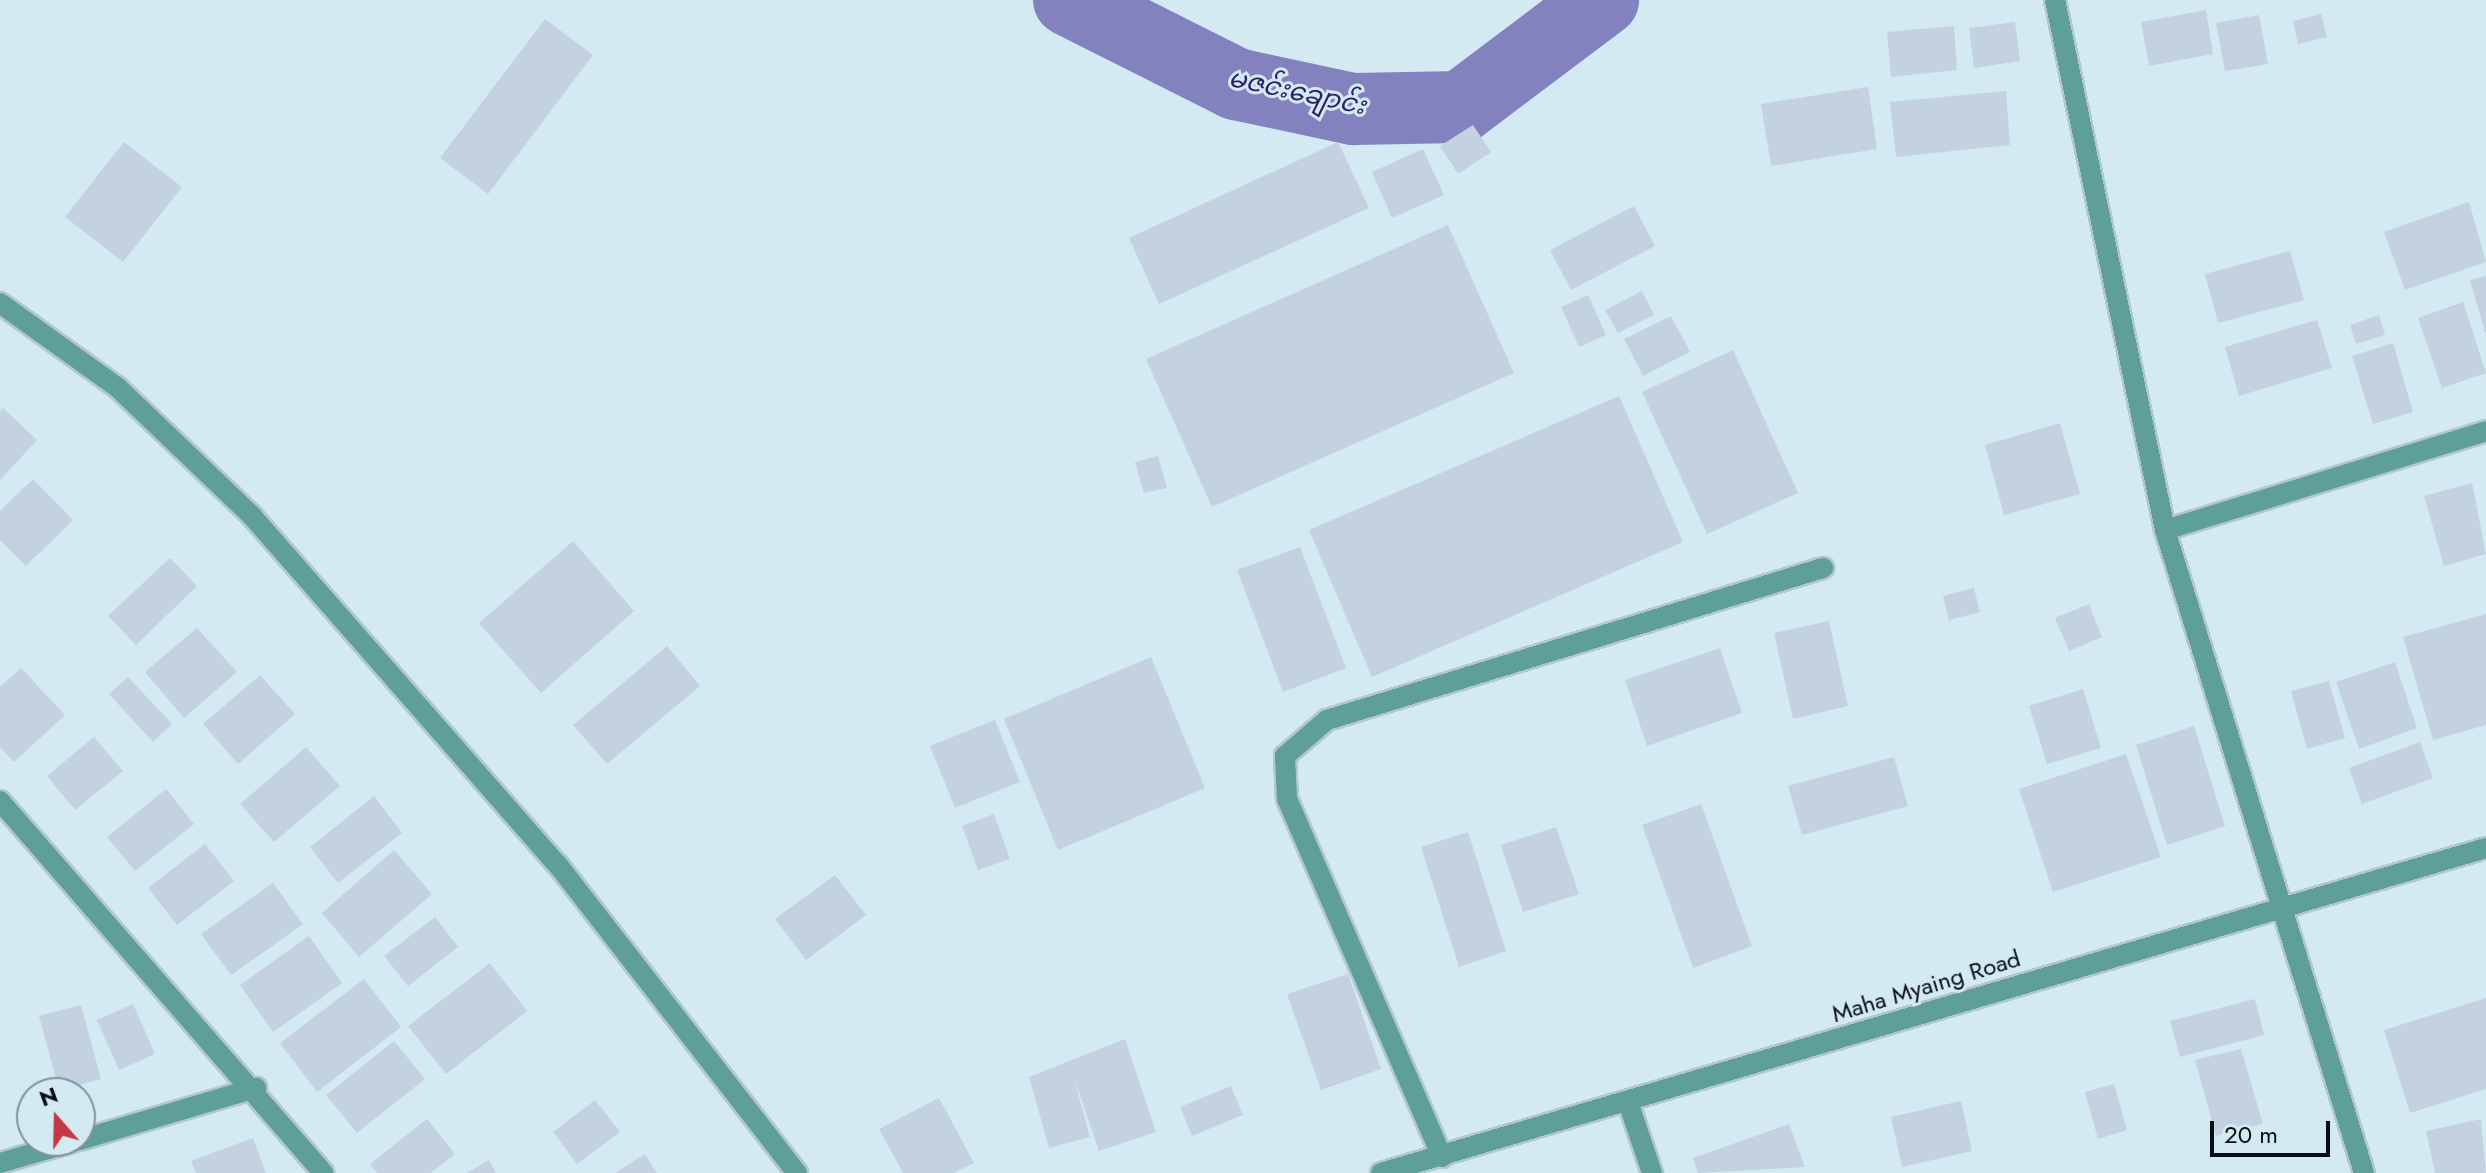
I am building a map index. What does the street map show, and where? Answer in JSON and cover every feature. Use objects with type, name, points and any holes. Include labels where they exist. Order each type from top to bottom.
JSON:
[{"type":"street","points":[[2055,0],[2165,530],[2287,907],[2364,1173]]},
{"type":"street","points":[[0,303],[117,387],[252,516],[558,865],[797,1173]]},
{"type":"street","points":[[2165,530],[2486,431]]},
{"type":"street","points":[[1442,1157],[1287,799],[1285,756],[1327,720],[1823,568]]},
{"type":"street","points":[[2,806],[256,1088],[323,1173]]},
{"type":"street","name":"Maha Myaing Road","points":[[1381,1173],[2486,848]]},
{"type":"street","points":[[96,1134],[256,1088]]},
{"type":"street","points":[[1628,1102],[1652,1173]]},
{"type":"street","points":[[0,1163],[20,1157]]},
{"type":"building","points":[[2206,10],[2213,54],[2149,66],[2141,22]]},
{"type":"building","points":[[2321,14],[2327,37],[2298,44],[2293,21]]},
{"type":"building","points":[[2259,15],[2268,64],[2225,71],[2216,23]]},
{"type":"building","points":[[545,19],[593,55],[488,194],[440,158]]},
{"type":"building","points":[[2015,22],[2020,61],[1974,68],[1969,28]]},
{"type":"building","points":[[1954,26],[1957,70],[1891,77],[1887,32]]},
{"type":"building","points":[[1868,87],[1877,149],[1771,166],[1761,104]]},
{"type":"building","points":[[2006,91],[2010,145],[1896,157],[1890,102]]},
{"type":"building","points":[[1473,125],[1491,152],[1458,174],[1440,146]]},
{"type":"building","points":[[124,142],[182,187],[123,262],[65,217]]},
{"type":"building","points":[[1338,142],[1369,208],[1159,304],[1129,238]]},
{"type":"building","points":[[1423,149],[1444,195],[1392,218],[1372,172]]},
{"type":"building","points":[[2469,202],[2486,262],[2405,290],[2384,232]]},
{"type":"building","points":[[1634,206],[1655,246],[1571,290],[1550,250]]},
{"type":"building","points":[[1448,225],[1514,373],[1212,507],[1146,359]]},
{"type":"building","points":[[2290,251],[2304,300],[2218,323],[2205,274]]},
{"type":"building","points":[[2486,276],[2486,332],[2485,332],[2470,280]]},
{"type":"building","points":[[1642,291],[1654,315],[1618,333],[1605,310]]},
{"type":"building","points":[[1588,295],[1606,335],[1579,347],[1561,307]]},
{"type":"building","points":[[2463,302],[2486,373],[2442,388],[2418,318]]},
{"type":"building","points":[[2379,315],[2385,335],[2356,344],[2350,325]]},
{"type":"building","points":[[1671,316],[1690,352],[1643,376],[1624,339]]},
{"type":"building","points":[[2317,320],[2332,368],[2239,396],[2225,347]]},
{"type":"building","points":[[2393,343],[2413,412],[2373,424],[2352,356]]},
{"type":"building","points":[[1733,350],[1798,493],[1707,534],[1642,392]]},
{"type":"building","points":[[1619,396],[1683,542],[1372,677],[1309,530]]},
{"type":"building","points":[[3,408],[37,440],[0,480],[0,411]]},
{"type":"building","points":[[2060,423],[2080,494],[2004,515],[1985,445]]},
{"type":"building","points":[[1158,456],[1167,488],[1144,493],[1135,462]]},
{"type":"building","points":[[33,479],[73,520],[26,566],[0,540],[0,511]]},
{"type":"building","points":[[2472,483],[2486,554],[2444,566],[2424,496]]},
{"type":"building","points":[[573,541],[634,611],[541,693],[479,623]]},
{"type":"building","points":[[1300,547],[1346,668],[1283,692],[1237,570]]},
{"type":"building","points":[[170,558],[197,586],[136,645],[108,616]]},
{"type":"building","points":[[1974,588],[1980,612],[1949,620],[1943,596]]},
{"type":"building","points":[[2089,604],[2102,637],[2069,651],[2055,618]]},
{"type":"building","points":[[2486,614],[2486,725],[2433,740],[2403,637]]},
{"type":"building","points":[[1829,621],[1848,706],[1793,719],[1774,633]]},
{"type":"building","points":[[197,628],[237,672],[184,718],[145,672]]},
{"type":"building","points":[[667,646],[700,686],[607,764],[573,725]]},
{"type":"building","points":[[1720,648],[1742,713],[1647,746],[1625,680]]},
{"type":"building","points":[[1151,657],[1205,788],[1058,850],[1004,719]]},
{"type":"building","points":[[2395,662],[2417,728],[2359,749],[2336,682]]},
{"type":"building","points":[[21,668],[65,715],[14,762],[0,747],[0,687]]},
{"type":"building","points":[[260,675],[295,714],[238,764],[203,724]]},
{"type":"building","points":[[128,677],[172,724],[153,742],[109,694]]},
{"type":"building","points":[[2329,681],[2345,738],[2307,749],[2291,691]]},
{"type":"building","points":[[2083,689],[2101,748],[2047,764],[2029,706]]},
{"type":"building","points":[[995,720],[1020,782],[955,808],[930,746]]},
{"type":"building","points":[[2194,726],[2225,826],[2167,845],[2136,745]]},
{"type":"building","points":[[94,737],[123,771],[75,810],[47,776]]},
{"type":"building","points":[[2420,742],[2433,778],[2362,804],[2349,768]]},
{"type":"building","points":[[306,747],[340,786],[274,842],[240,804]]},
{"type":"building","points":[[2126,754],[2161,857],[2053,892],[2019,789]]},
{"type":"building","points":[[1894,757],[1908,806],[1802,835],[1788,786]]},
{"type":"building","points":[[166,789],[194,824],[135,871],[107,837]]},
{"type":"building","points":[[374,796],[402,833],[338,883],[310,847]]},
{"type":"building","points":[[1701,804],[1752,946],[1693,968],[1642,825]]},
{"type":"building","points":[[994,814],[1010,859],[978,870],[962,826]]},
{"type":"building","points":[[1556,827],[1579,894],[1523,912],[1501,845]]},
{"type":"building","points":[[1468,832],[1506,951],[1459,967],[1421,847]]},
{"type":"building","points":[[205,844],[234,881],[177,925],[148,888]]},
{"type":"building","points":[[394,850],[432,894],[359,957],[322,913]]},
{"type":"building","points":[[835,875],[866,915],[806,960],[775,919]]},
{"type":"building","points":[[273,883],[303,924],[231,975],[201,934]]},
{"type":"building","points":[[435,917],[458,947],[408,986],[384,956]]},
{"type":"building","points":[[309,936],[342,983],[273,1032],[240,985]]},
{"type":"building","points":[[490,963],[527,1011],[446,1074],[408,1026]]},
{"type":"building","points":[[1348,974],[1381,1069],[1321,1090],[1287,994]]},
{"type":"building","points":[[364,979],[401,1027],[317,1092],[280,1043]]},
{"type":"building","points":[[2486,998],[2486,1089],[2410,1113],[2384,1030]]},
{"type":"building","points":[[2255,999],[2264,1035],[2180,1057],[2170,1021]]},
{"type":"building","points":[[133,1004],[155,1054],[119,1070],[97,1020]]},
{"type":"building","points":[[81,1005],[101,1079],[55,1077],[39,1016]]},
{"type":"building","points":[[1125,1039],[1156,1132],[1099,1151],[1073,1075],[1090,1137],[1049,1148],[1029,1077]]},
{"type":"building","points":[[394,1041],[425,1079],[357,1133],[326,1095]]},
{"type":"building","points":[[2241,1049],[2263,1124],[2216,1136],[2195,1060]]},
{"type":"building","points":[[2114,1084],[2127,1130],[2098,1139],[2085,1092]]},
{"type":"building","points":[[1231,1086],[1243,1115],[1192,1136],[1180,1107]]},
{"type":"building","points":[[939,1098],[974,1163],[954,1173],[903,1173],[879,1129]]},
{"type":"building","points":[[595,1100],[620,1132],[577,1164],[553,1132]]},
{"type":"building","points":[[1961,1101],[1972,1151],[1902,1167],[1891,1117]]},
{"type":"building","points":[[427,1119],[455,1154],[431,1173],[377,1173],[370,1164]]},
{"type":"building","points":[[2481,1119],[2486,1173],[2435,1173],[2426,1131]]},
{"type":"building","points":[[1789,1124],[1805,1167],[1698,1173],[1693,1158]]},
{"type":"building","points":[[253,1138],[266,1173],[196,1173],[191,1161]]},
{"type":"building","points":[[645,1154],[657,1173],[615,1173]]},
{"type":"building","points":[[489,1160],[496,1173],[467,1173]]},
{"type":"waterway","name":"မဇင်းချောင်း","points":[[1069,0],[1236,84],[1353,109],[1461,107],[1603,0]]}]
